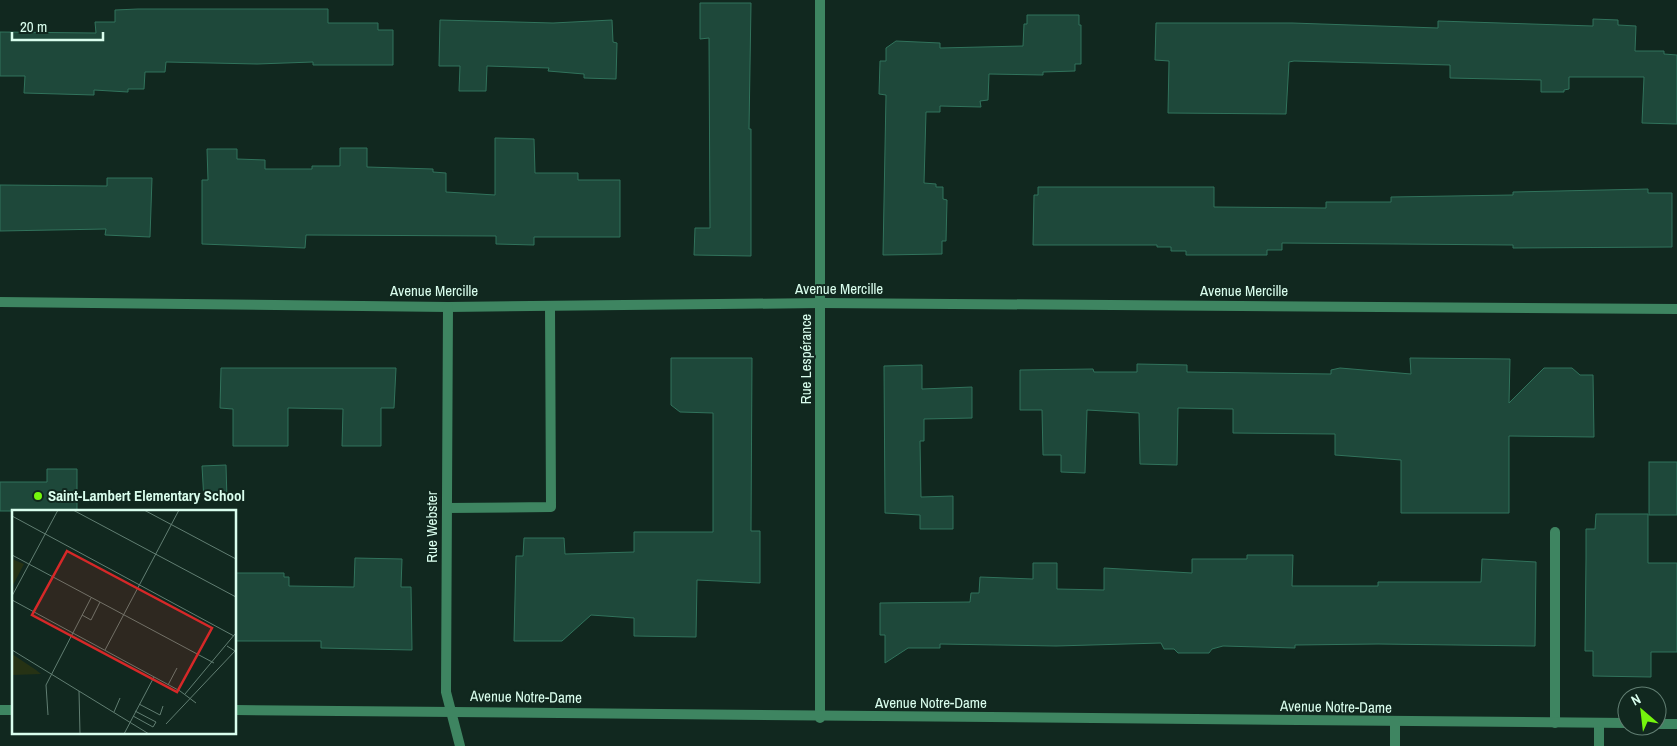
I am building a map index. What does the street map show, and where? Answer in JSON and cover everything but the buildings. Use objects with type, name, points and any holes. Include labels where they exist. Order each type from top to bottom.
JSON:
[{"type":"street","name":"Rue Lespérance","points":[[820,0],[820,718]]},
{"type":"street","name":"Avenue Mercille","points":[[0,302],[448,307],[821,303],[1677,308]]},
{"type":"street","points":[[447,508],[551,507],[550,306]]},
{"type":"street","name":"Rue Webster","points":[[448,307],[446,692],[460,746]]},
{"type":"street","points":[[1555,532],[1555,723]]},
{"type":"street","name":"Avenue Notre-Dame","points":[[236,710],[451,711],[820,718],[1617,724]]},
{"type":"street","points":[[1394,746],[1395,722]]},
{"type":"street","points":[[1598,723],[1599,746]]},
{"type":"place","name":"Saint-Lambert Elementary School","points":[[38,496]]}]
